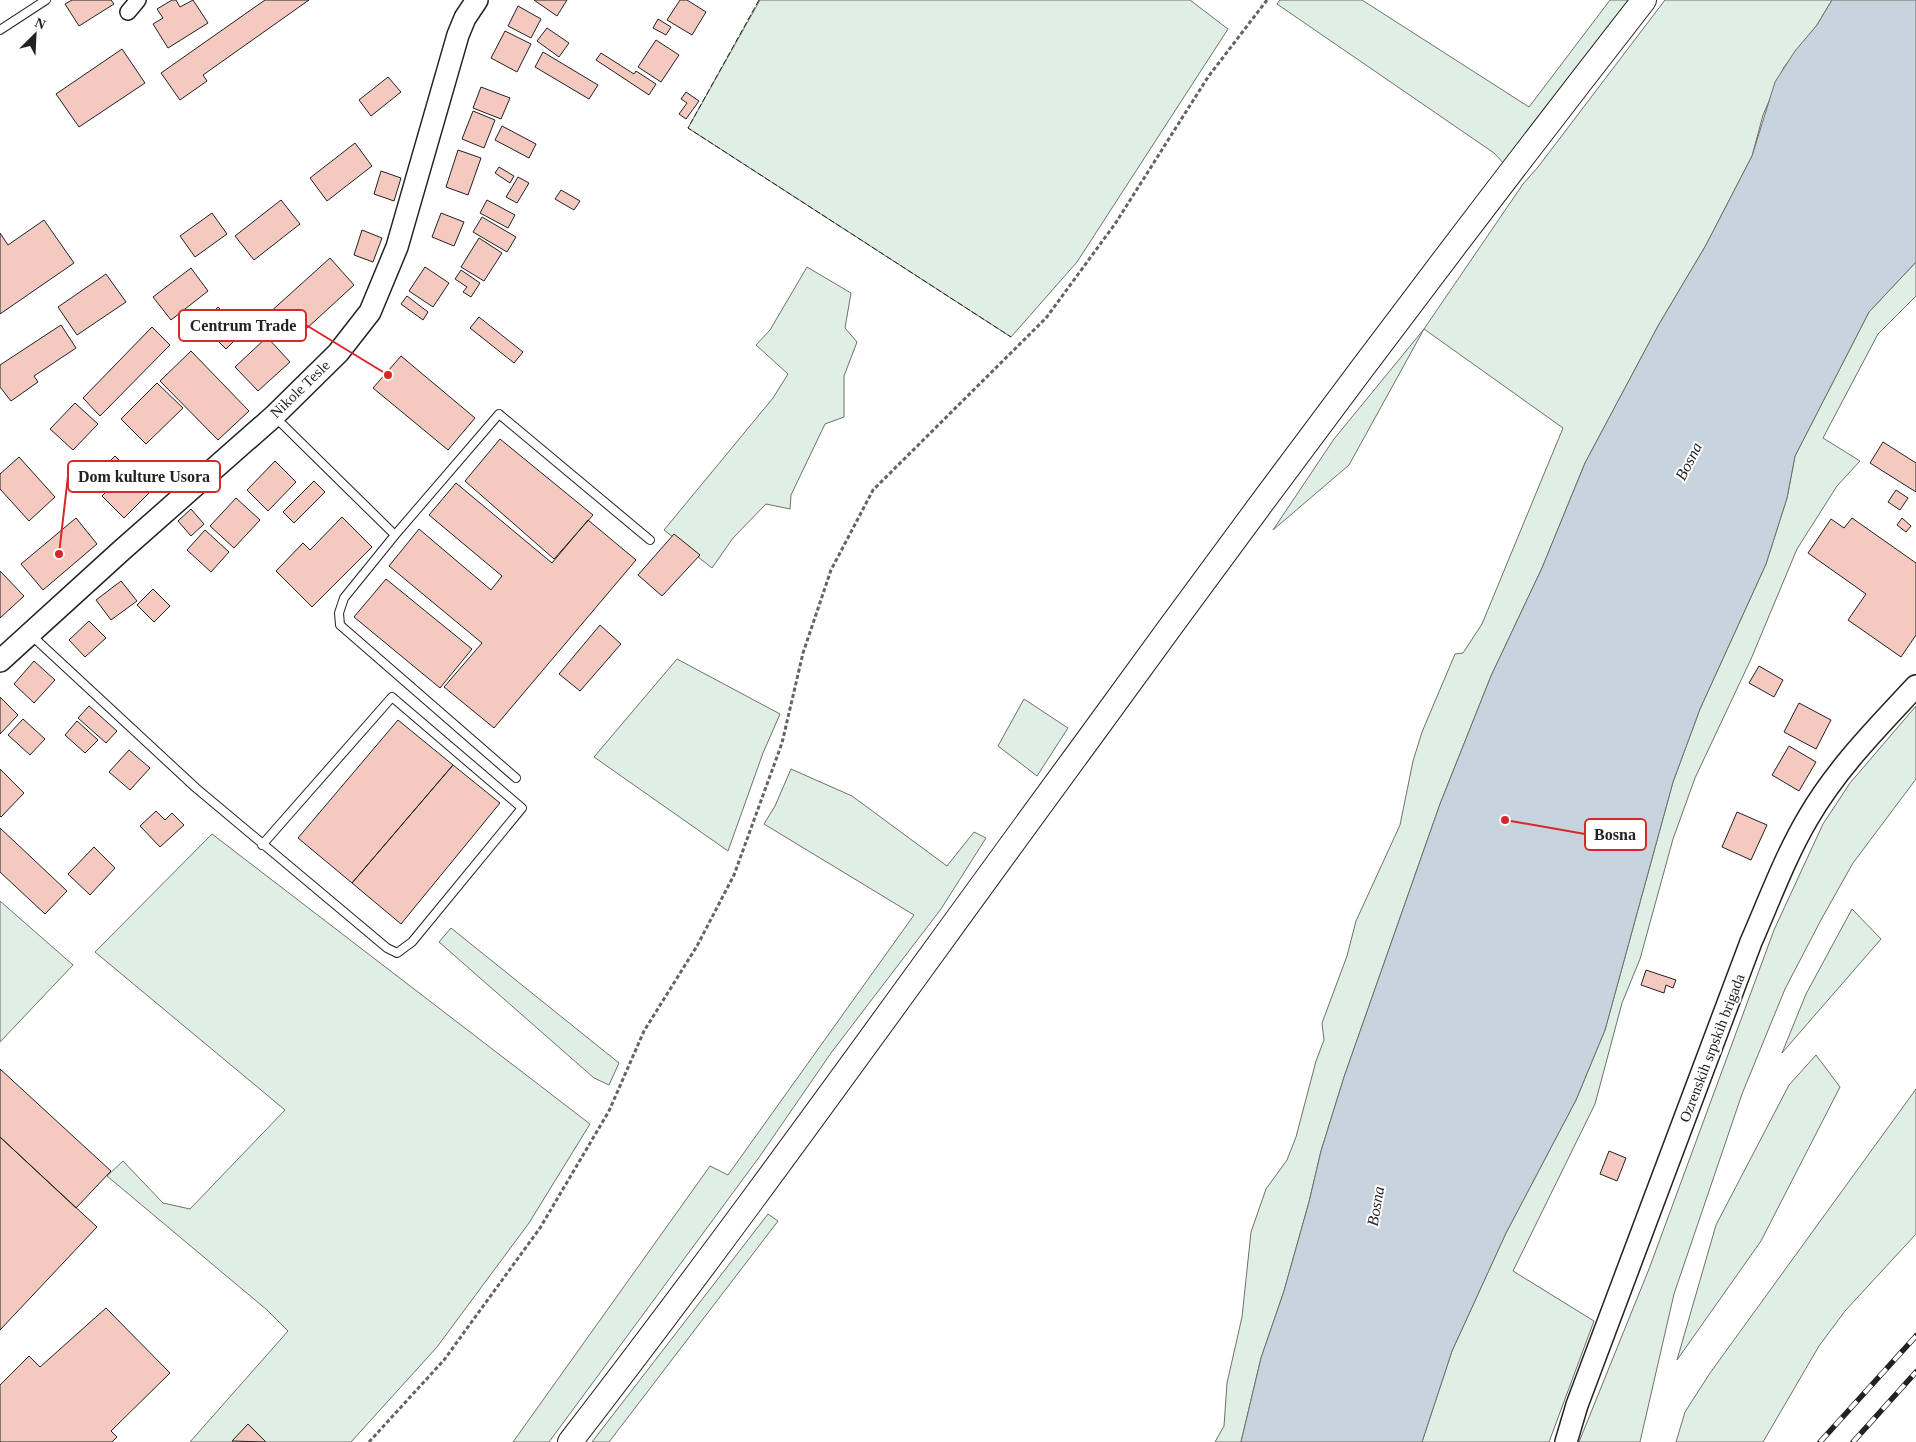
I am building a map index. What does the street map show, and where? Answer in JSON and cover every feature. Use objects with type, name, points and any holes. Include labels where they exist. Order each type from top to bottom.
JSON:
[{"type":"main road","points":[[570,1442],[678,1303],[1248,521],[1547,124],[1644,0]]},
{"type":"street","points":[[128,12],[138,0]]},
{"type":"street","name":"Nikole Tesle","points":[[0,661],[274,416],[338,353],[370,312],[397,247],[458,35],[465,18],[477,0]]},
{"type":"street","name":"Ozrenskih srpskih brigada","points":[[1566,1442],[1581,1396],[1751,942],[1788,860],[1808,818],[1846,762],[1916,686]]},
{"type":"lane","points":[[0,30],[46,0]]},
{"type":"lane","points":[[516,778],[340,625],[338,613],[344,598],[499,414],[650,540]]},
{"type":"lane","points":[[274,416],[396,535]]},
{"type":"lane","points":[[29,634],[196,788],[262,846],[388,948],[397,953],[412,942],[522,808],[392,697],[262,846]]},
{"type":"path","points":[[369,1442],[444,1360],[540,1228],[609,1111],[644,1031],[697,946],[734,875],[782,743],[803,653],[831,570],[873,490],[1046,318],[1115,224],[1208,77],[1267,0]]},
{"type":"green space","points":[[760,0],[1190,0],[1228,29],[1077,262],[1011,337],[688,128]]},
{"type":"green space","points":[[1280,0],[1362,0],[1529,107],[1610,0],[1630,0],[1508,168],[1494,153],[1277,4]]},
{"type":"green space","points":[[1665,0],[1832,0],[1817,25],[1784,67],[1763,115],[1752,156],[1706,245],[1658,326],[1585,463],[1542,568],[1491,676],[1440,804],[1344,1077],[1321,1151],[1284,1291],[1261,1358],[1241,1442],[1215,1442],[1224,1426],[1227,1383],[1242,1317],[1251,1232],[1266,1189],[1287,1160],[1296,1137],[1316,1061],[1324,1040],[1322,1023],[1347,956],[1356,921],[1400,825],[1413,761],[1422,732],[1455,654],[1463,653],[1482,624],[1563,428],[1424,329],[1523,184]]},
{"type":"green space","points":[[1916,262],[1916,296],[1878,334],[1823,438],[1860,461],[1837,486],[1797,549],[1751,659],[1695,778],[1673,839],[1640,959],[1622,1003],[1595,1104],[1513,1271],[1594,1321],[1549,1442],[1422,1442],[1452,1351],[1506,1233],[1576,1100],[1605,1030],[1673,782],[1700,709],[1766,564],[1787,498],[1795,456],[1869,312]]},
{"type":"green space","points":[[807,267],[851,293],[845,328],[857,342],[844,376],[844,417],[825,424],[791,495],[790,509],[766,504],[733,538],[712,568],[664,530],[773,398],[788,374],[756,345],[770,330]]},
{"type":"green space","points":[[1424,329],[1349,465],[1273,530],[1334,439]]},
{"type":"green space","points":[[677,659],[780,714],[763,753],[728,851],[594,757]]},
{"type":"green space","points":[[1024,699],[1068,728],[1037,776],[998,746]]},
{"type":"green space","points":[[1916,706],[1916,779],[1853,863],[1822,918],[1785,989],[1742,1094],[1674,1294],[1640,1442],[1579,1442],[1649,1269],[1774,930],[1823,824],[1850,783]]},
{"type":"green space","points":[[791,769],[852,796],[947,866],[974,832],[986,838],[941,909],[831,1053],[760,1156],[549,1442],[513,1442],[710,1166],[728,1175],[914,915],[764,824],[775,806]]},
{"type":"green space","points":[[212,834],[590,1124],[529,1223],[437,1347],[351,1442],[190,1442],[288,1331],[267,1310],[107,1176],[123,1161],[163,1203],[190,1209],[285,1110],[95,952]]},
{"type":"green space","points":[[0,901],[73,965],[0,1042]]},
{"type":"green space","points":[[1852,909],[1881,939],[1782,1053],[1806,994]]},
{"type":"green space","points":[[451,928],[619,1063],[609,1085],[594,1078],[439,942]]},
{"type":"green space","points":[[1816,1055],[1840,1087],[1761,1241],[1677,1360],[1716,1225],[1789,1085]]},
{"type":"green space","points":[[1916,1089],[1916,1234],[1845,1311],[1819,1346],[1763,1442],[1676,1442],[1685,1412],[1710,1373]]},
{"type":"green space","points":[[768,1214],[778,1221],[609,1442],[592,1442]]},
{"type":"water","points":[[1832,0],[1916,0],[1916,262],[1869,312],[1795,456],[1787,498],[1766,564],[1700,709],[1673,782],[1605,1030],[1576,1100],[1506,1233],[1452,1351],[1422,1442],[1241,1442],[1261,1358],[1284,1291],[1321,1151],[1344,1077],[1440,804],[1491,676],[1542,568],[1585,463],[1658,326],[1706,245],[1752,156],[1775,82],[1795,51],[1817,25]]},
{"type":"building","points":[[72,0],[111,0],[114,4],[79,26],[65,4]]},
{"type":"building","points":[[172,0],[176,0],[180,7],[193,0],[208,23],[168,48],[153,24],[163,18],[157,9]]},
{"type":"building","points":[[265,0],[309,0],[203,75],[207,81],[180,100],[161,73]]},
{"type":"building","points":[[534,0],[567,0],[557,16]]},
{"type":"building","points":[[680,0],[687,0],[706,12],[692,35],[667,20]]},
{"type":"building","points":[[518,6],[541,19],[531,38],[508,26]]},
{"type":"building","points":[[658,19],[671,27],[666,35],[653,28]]},
{"type":"building","points":[[547,28],[569,43],[559,57],[537,41]]},
{"type":"building","points":[[505,31],[531,44],[517,72],[491,58]]},
{"type":"building","points":[[656,40],[679,55],[661,82],[638,67]]},
{"type":"building","points":[[122,49],[145,83],[79,127],[56,94]]},
{"type":"building","points":[[543,52],[598,85],[589,99],[535,67]]},
{"type":"building","points":[[601,53],[634,74],[636,71],[656,84],[649,95],[596,60]]},
{"type":"building","points":[[388,77],[401,92],[371,116],[359,100]]},
{"type":"building","points":[[481,87],[510,98],[501,119],[473,108]]},
{"type":"building","points":[[686,92],[699,101],[686,119],[679,114],[687,103],[681,99]]},
{"type":"building","points":[[473,111],[495,120],[484,148],[462,139]]},
{"type":"building","points":[[502,126],[536,144],[529,158],[495,140]]},
{"type":"building","points":[[355,143],[372,166],[327,201],[310,178]]},
{"type":"building","points":[[458,150],[481,158],[468,195],[446,187]]},
{"type":"building","points":[[499,167],[514,176],[510,183],[495,173]]},
{"type":"building","points":[[381,171],[401,178],[394,201],[374,194]]},
{"type":"building","points":[[518,177],[529,183],[517,203],[506,197]]},
{"type":"building","points":[[561,190],[580,201],[574,210],[555,199]]},
{"type":"building","points":[[281,200],[300,224],[254,260],[235,236]]},
{"type":"building","points":[[487,200],[515,215],[508,228],[480,213]]},
{"type":"building","points":[[212,213],[227,234],[195,257],[180,236]]},
{"type":"building","points":[[441,213],[464,222],[454,246],[432,237]]},
{"type":"building","points":[[482,217],[516,237],[507,252],[473,232]]},
{"type":"building","points":[[44,220],[74,263],[0,314],[0,233],[8,245]]},
{"type":"building","points":[[362,230],[382,238],[373,262],[354,255]]},
{"type":"building","points":[[479,238],[502,253],[484,281],[461,267]]},
{"type":"building","points":[[330,258],[354,285],[293,341],[268,314]]},
{"type":"building","points":[[425,267],[449,283],[433,307],[409,291]]},
{"type":"building","points":[[191,268],[208,291],[171,320],[153,297]]},
{"type":"building","points":[[461,270],[480,283],[471,297],[463,292],[467,287],[455,279]]},
{"type":"building","points":[[106,274],[126,302],[77,335],[58,307]]},
{"type":"building","points":[[407,296],[428,312],[423,320],[401,304]]},
{"type":"building","points":[[218,307],[243,332],[226,349],[201,324]]},
{"type":"building","points":[[479,317],[523,352],[514,363],[470,328]]},
{"type":"building","points":[[61,325],[76,348],[34,376],[38,382],[11,401],[0,387],[0,365]]},
{"type":"building","points":[[152,327],[170,345],[100,416],[83,398]]},
{"type":"building","points":[[267,337],[290,362],[258,391],[235,367]]},
{"type":"building","points":[[191,351],[249,411],[218,440],[160,381]]},
{"type":"building","points":[[401,356],[475,418],[448,450],[373,388]]},
{"type":"building","points":[[157,383],[183,408],[146,444],[121,419]]},
{"type":"building","points":[[75,403],[98,424],[73,450],[50,429]]},
{"type":"building","points":[[500,439],[593,515],[554,559],[465,481]]},
{"type":"building","points":[[1883,442],[1916,463],[1916,492],[1870,463]]},
{"type":"building","points":[[115,456],[130,471],[142,460],[162,480],[124,518],[102,496],[112,486],[99,472]]},
{"type":"building","points":[[19,457],[55,497],[29,521],[0,489],[0,474]]},
{"type":"building","points":[[275,461],[296,482],[268,511],[247,490]]},
{"type":"building","points":[[314,481],[325,492],[294,523],[283,512]]},
{"type":"building","points":[[456,483],[552,563],[588,520],[636,560],[494,728],[444,687],[482,643],[389,566],[419,529],[491,590],[502,576],[429,515]]},
{"type":"building","points":[[1896,490],[1908,498],[1900,510],[1888,502]]},
{"type":"building","points":[[236,498],[260,520],[234,548],[210,526]]},
{"type":"building","points":[[191,509],[204,524],[191,536],[178,521]]},
{"type":"building","points":[[342,517],[372,547],[312,607],[276,571],[303,543],[310,550]]},
{"type":"building","points":[[76,518],[97,544],[43,590],[21,564]]},
{"type":"building","points":[[1852,518],[1916,563],[1916,635],[1901,657],[1848,620],[1866,594],[1808,553],[1831,519],[1844,528]]},
{"type":"building","points":[[1902,518],[1911,526],[1906,532],[1897,525]]},
{"type":"building","points":[[205,530],[229,552],[211,572],[187,550]]},
{"type":"building","points":[[674,534],[700,555],[662,596],[638,575]]},
{"type":"building","points":[[0,571],[24,596],[0,618]]},
{"type":"building","points":[[386,579],[472,649],[440,688],[354,617]]},
{"type":"building","points":[[121,581],[137,601],[111,620],[96,600]]},
{"type":"building","points":[[153,589],[170,606],[154,622],[137,605]]},
{"type":"building","points":[[89,621],[106,638],[85,657],[69,640]]},
{"type":"building","points":[[600,625],[621,644],[580,691],[559,674]]},
{"type":"building","points":[[34,661],[55,680],[34,703],[14,684]]},
{"type":"building","points":[[1759,666],[1783,680],[1774,697],[1749,683]]},
{"type":"building","points":[[0,697],[18,715],[0,734]]},
{"type":"building","points":[[1799,703],[1831,720],[1816,749],[1784,732]]},
{"type":"building","points":[[89,706],[117,731],[106,743],[78,718]]},
{"type":"building","points":[[23,719],[45,739],[30,755],[8,735]]},
{"type":"building","points":[[398,720],[453,765],[352,883],[298,838]]},
{"type":"building","points":[[77,721],[98,740],[85,753],[65,735]]},
{"type":"building","points":[[1789,746],[1816,762],[1799,791],[1772,775]]},
{"type":"building","points":[[129,750],[150,768],[130,790],[109,772]]},
{"type":"building","points":[[453,765],[500,803],[401,924],[352,883]]},
{"type":"building","points":[[0,769],[24,793],[1,817],[0,816]]},
{"type":"building","points":[[156,811],[165,820],[172,813],[184,825],[160,847],[140,826]]},
{"type":"building","points":[[1737,812],[1767,825],[1751,860],[1722,847]]},
{"type":"building","points":[[0,828],[67,891],[45,914],[0,872]]},
{"type":"building","points":[[94,847],[115,868],[90,895],[68,874]]},
{"type":"building","points":[[1646,970],[1676,980],[1673,988],[1666,985],[1664,993],[1641,985]]},
{"type":"building","points":[[0,1069],[111,1171],[76,1208],[0,1137]]},
{"type":"building","points":[[0,1137],[97,1227],[0,1330]]},
{"type":"building","points":[[1609,1151],[1626,1158],[1617,1181],[1600,1174]]},
{"type":"building","points":[[106,1308],[170,1373],[111,1431],[117,1437],[112,1442],[0,1442],[0,1385],[29,1356],[40,1367]]},
{"type":"building","points":[[248,1424],[266,1442],[232,1441]]},
{"type":"railway","points":[[1820,1442],[1916,1336]]},
{"type":"railway","points":[[1853,1442],[1916,1372]]},
{"type":"fence","points":[[759,0],[688,128],[1011,337]]},
{"type":"place","name":"Centrum Trade","points":[[388,375]]},
{"type":"place","name":"Dom kulture Usora","points":[[59,554]]},
{"type":"place","name":"Bosna","points":[[1505,820]]}]
